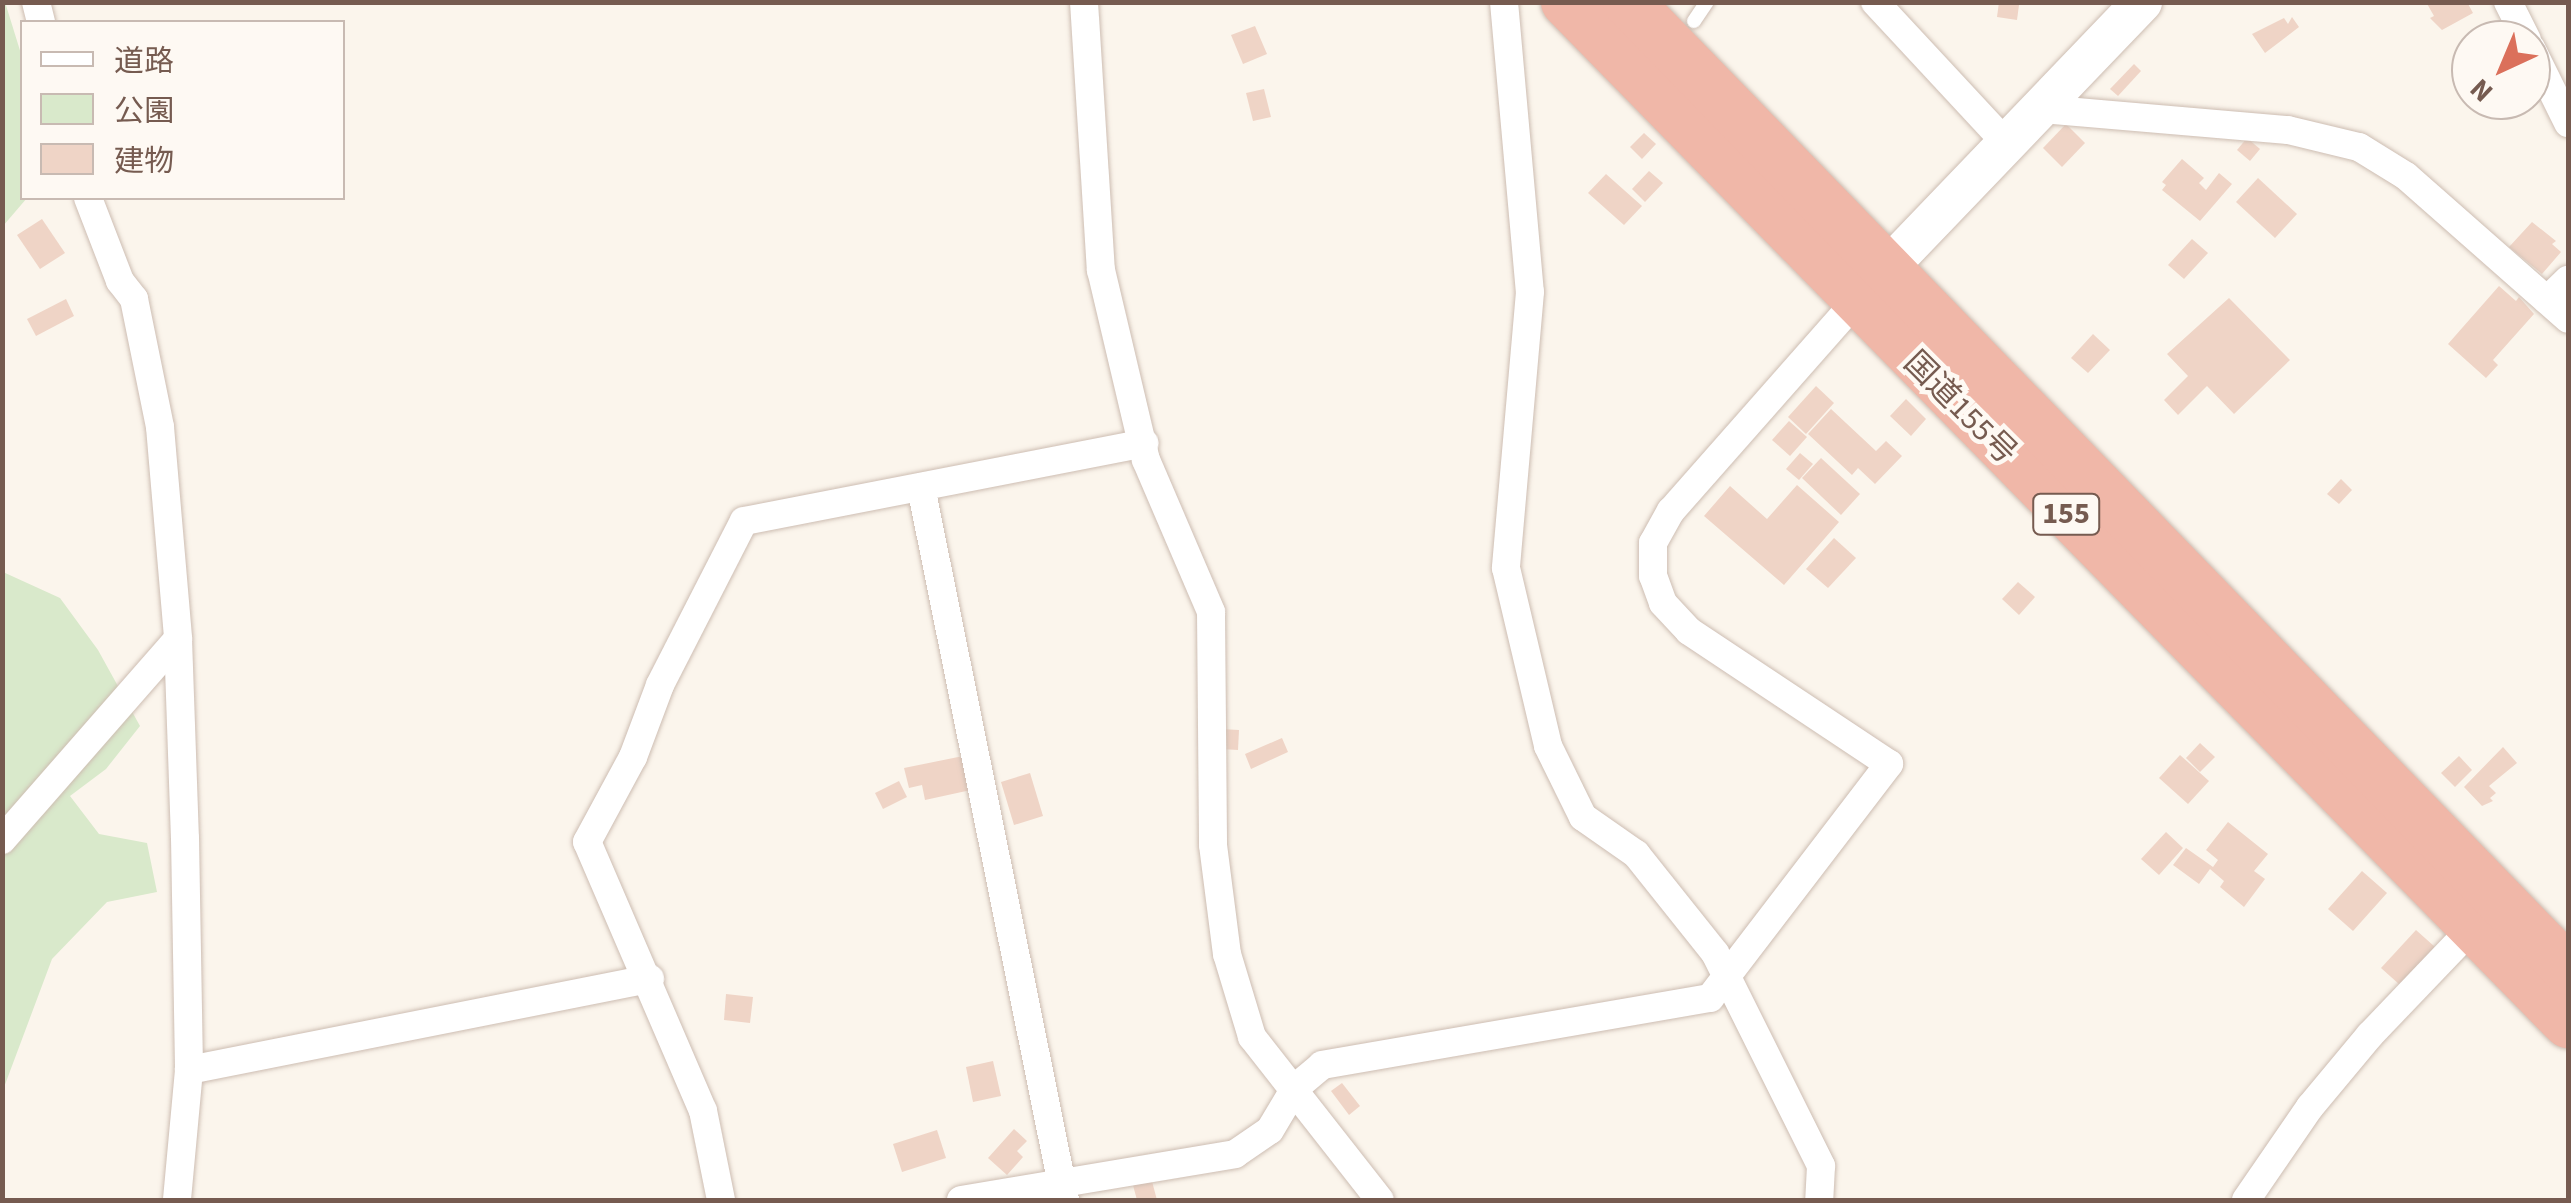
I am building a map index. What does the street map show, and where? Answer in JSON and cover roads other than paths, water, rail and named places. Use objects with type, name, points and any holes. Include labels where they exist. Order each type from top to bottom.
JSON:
[{"type":"highway","name":"国道155号","points":[[1566,2],[1871,285],[2568,970]]},
{"type":"highway","name":"国道155号","points":[[1628,2],[1871,285],[2568,1023]]},
{"type":"street","points":[[1084,2],[1101,270],[1146,460],[1211,612],[1212,845],[1227,954],[1252,1036],[1380,1200]]},
{"type":"street","points":[[1504,2],[1530,292],[1506,568],[1548,746],[1584,817],[1636,854],[1715,953],[1821,1166],[1818,1200]]},
{"type":"street","points":[[1876,2],[2006,142]]},
{"type":"street","points":[[961,1200],[1063,1192],[1235,1154],[1270,1130],[1295,1088],[1322,1065],[1710,998],[1889,764],[1688,631],[1663,602],[1652,576],[1654,543],[1672,512],[1871,285],[2142,2]]},
{"type":"street","points":[[2551,88],[2568,122]]},
{"type":"street","points":[[2042,108],[2288,130],[2359,148],[2406,176],[2568,319]]},
{"type":"street","points":[[89,200],[120,281],[134,299],[156,409],[178,639],[189,1070],[177,1200]]},
{"type":"street","points":[[2547,300],[2568,280]]},
{"type":"street","points":[[721,1200],[704,1111],[650,978],[587,842],[633,757],[660,685],[744,521],[1144,443]]},
{"type":"street","points":[[921,487],[1063,1192]]},
{"type":"street","points":[[2,840],[178,639]]},
{"type":"street","points":[[2246,1200],[2346,1064],[2474,926]]},
{"type":"street","points":[[189,1070],[650,978]]},
{"type":"lane","points":[[1694,21],[1707,2]]}]
